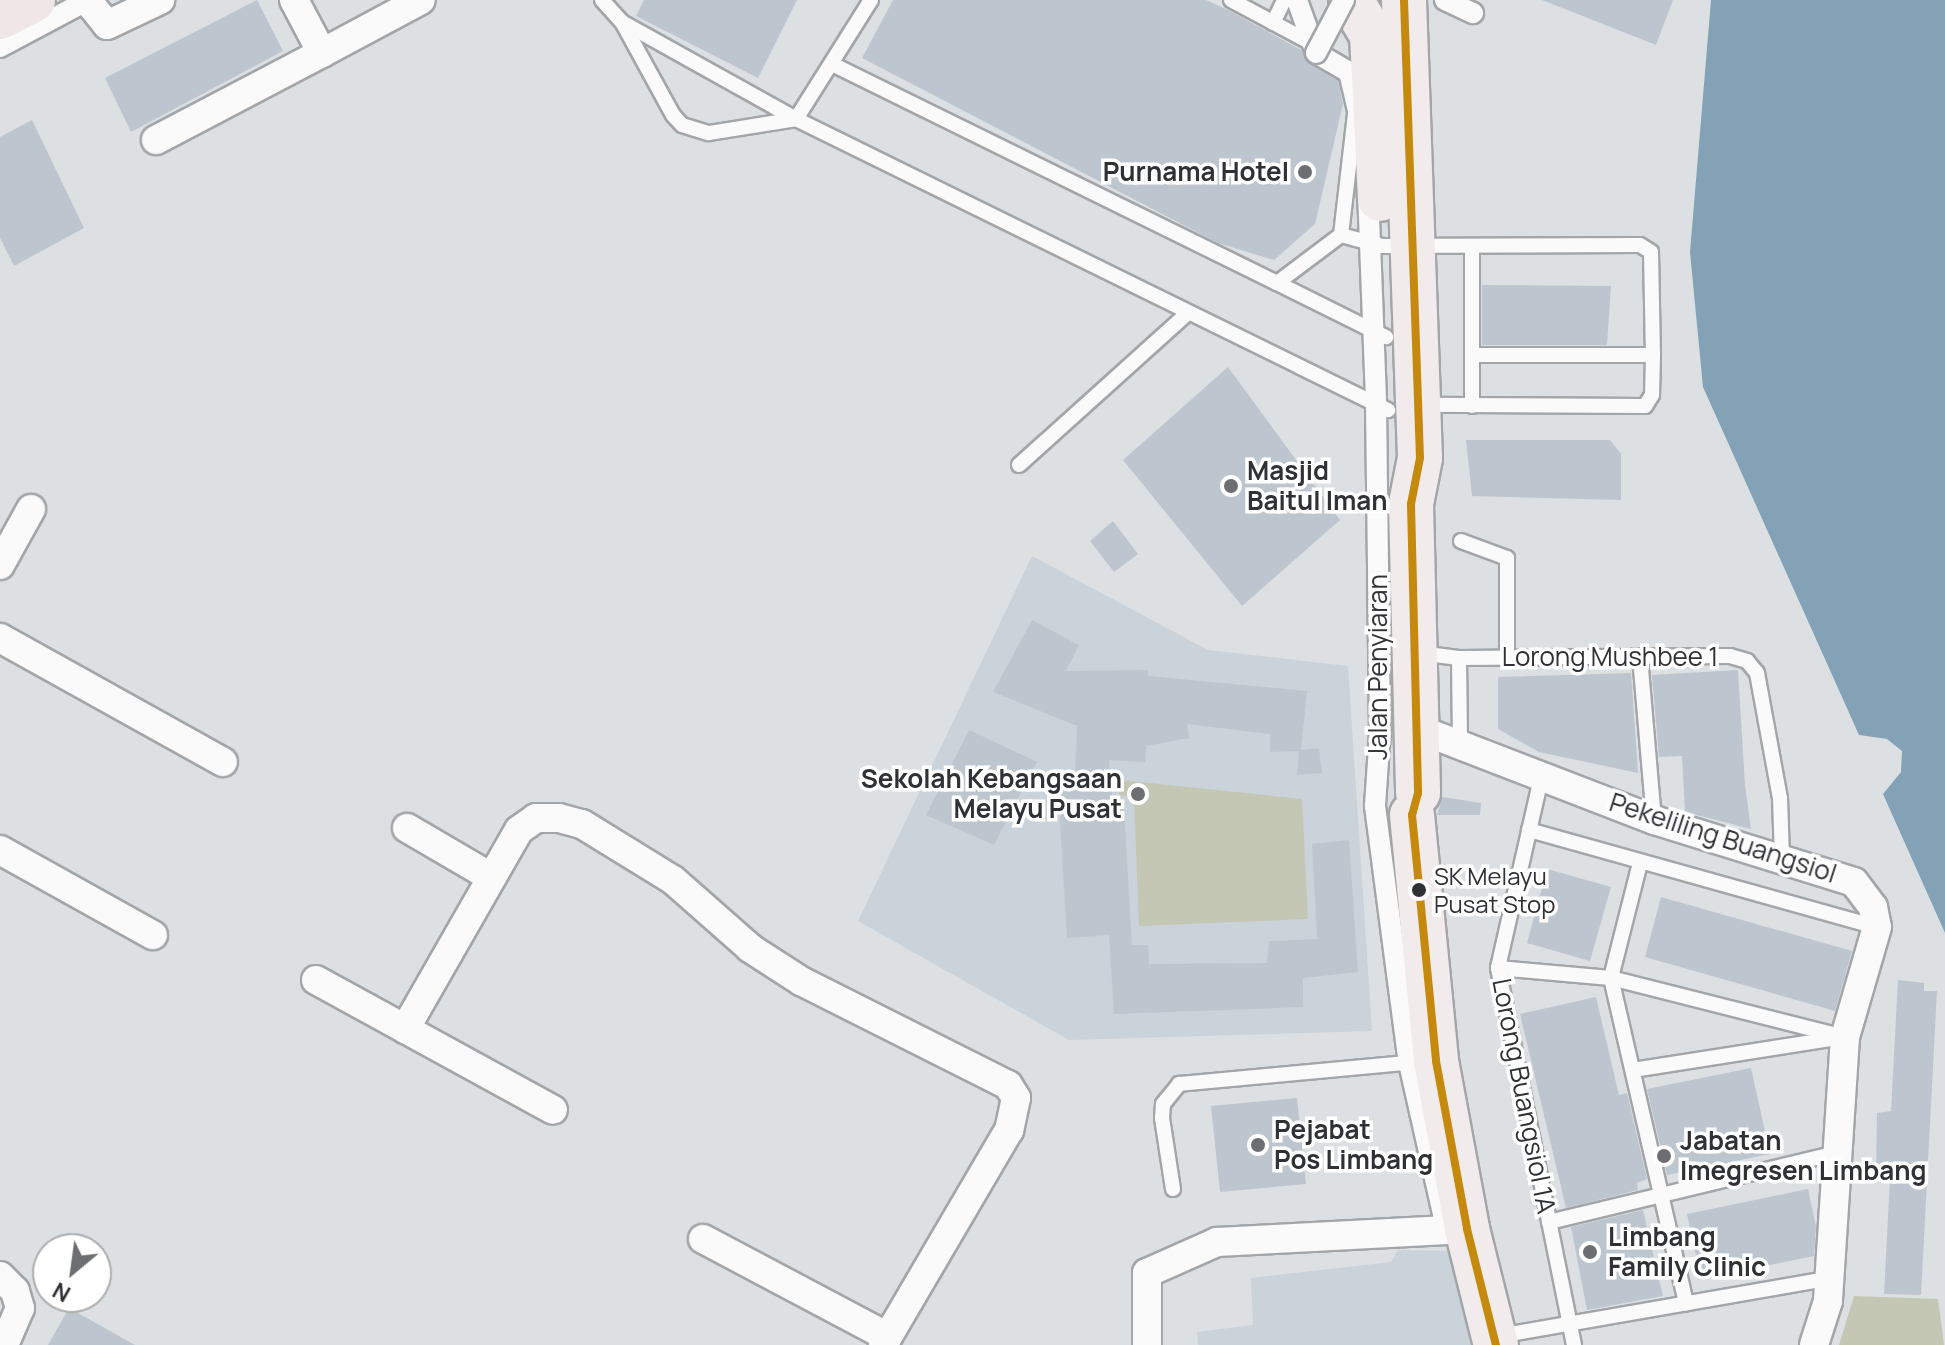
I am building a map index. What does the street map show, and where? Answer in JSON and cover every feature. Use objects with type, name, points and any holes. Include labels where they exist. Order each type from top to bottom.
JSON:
[{"type":"highway","points":[[0,17],[33,0]]},
{"type":"main road","points":[[1351,0],[1372,35],[1380,334],[1394,406]]},
{"type":"main road","points":[[1416,1],[1376,242],[1394,406],[1390,457],[1411,504],[1422,1062],[1456,1229],[1490,1342]]},
{"type":"street","points":[[0,47],[88,0],[107,25],[160,0]]},
{"type":"street","points":[[294,0],[322,53]]},
{"type":"street","points":[[156,140],[421,0]]},
{"type":"street","points":[[1297,0],[1314,48],[1349,72],[1366,149],[1376,242]]},
{"type":"street","points":[[1314,48],[1344,0]]},
{"type":"street","points":[[1416,1],[1473,13]]},
{"type":"street","name":"Jalan Penyiaran","points":[[1394,406],[1375,806],[1422,1062]]},
{"type":"street","points":[[0,565],[31,509]]},
{"type":"street","points":[[0,638],[223,762]]},
{"type":"street","name":"Pekeliling Buangsiol","points":[[1416,728],[1460,748],[1542,773],[1654,820],[1854,882],[1873,907],[1877,927]]},
{"type":"street","points":[[405,1029],[519,830],[536,818],[582,824],[673,880],[750,948],[801,981],[1008,1085],[1016,1098],[1009,1130],[886,1341],[703,1239]]},
{"type":"street","points":[[407,828],[491,877]]},
{"type":"street","points":[[0,850],[153,935]]},
{"type":"street","points":[[1814,1345],[1830,1278],[1845,1037],[1877,927]]},
{"type":"street","points":[[316,980],[553,1110]]},
{"type":"street","points":[[1147,1345],[1147,1273],[1217,1242],[1456,1229]]},
{"type":"street","points":[[0,1276],[15,1291],[20,1308],[4,1345]]},
{"type":"lane","points":[[602,0],[622,22],[682,125],[709,133],[796,119],[834,65],[871,0]]},
{"type":"lane","points":[[1231,0],[1314,48]]},
{"type":"lane","points":[[1273,23],[1284,0]]},
{"type":"lane","points":[[622,22],[796,119],[1188,313],[1394,406],[1645,406],[1652,395],[1652,258],[1646,247],[1376,242],[1277,283]]},
{"type":"lane","points":[[834,65],[1380,334]]},
{"type":"lane","points":[[1356,103],[1376,242]]},
{"type":"lane","points":[[1472,246],[1472,406]]},
{"type":"lane","points":[[1019,465],[1188,313]]},
{"type":"lane","points":[[1472,355],[1653,355]]},
{"type":"lane","points":[[1461,541],[1507,558],[1507,658]]},
{"type":"lane","name":"Lorong Mushbee 1","points":[[1414,652],[1459,658],[1730,656],[1747,661],[1757,673],[1780,798],[1782,858]]},
{"type":"lane","points":[[1640,657],[1654,820]]},
{"type":"lane","points":[[1459,658],[1460,748]]},
{"type":"lane","name":"Lorong Buangsiol 1A","points":[[1542,773],[1498,968],[1574,1345]]},
{"type":"lane","points":[[1529,830],[1877,927]]},
{"type":"lane","points":[[1640,863],[1611,978],[1686,1303]]},
{"type":"lane","points":[[1498,968],[1611,978],[1845,1037]]},
{"type":"lane","points":[[1633,1070],[1845,1037]]},
{"type":"lane","points":[[1173,1189],[1162,1118],[1163,1104],[1179,1084],[1422,1062]]},
{"type":"lane","points":[[1549,1222],[1837,1153]]},
{"type":"lane","points":[[1490,1342],[1830,1278]]},
{"type":"shaded area","name":"Sekolah Kebangsaan Melayu Pusat","points":[[1032,556],[1208,650],[1348,666],[1372,1031],[1069,1040],[858,921]]},
{"type":"shaded area","points":[[1398,1250],[1455,1251],[1470,1345],[1198,1345],[1197,1332],[1253,1325],[1251,1278],[1391,1262]]},
{"type":"green space","points":[[1120,780],[1302,799],[1308,919],[1139,926],[1134,797],[1119,795]]},
{"type":"green space","points":[[1854,1296],[1938,1299],[1944,1345],[1839,1345]]},
{"type":"water","points":[[1711,0],[1945,0],[1945,933],[1883,794],[1901,772],[1902,751],[1887,739],[1859,735],[1703,387],[1690,252]]},
{"type":"building","points":[[257,0],[283,51],[131,132],[105,78]]},
{"type":"building","points":[[644,0],[797,0],[758,78],[636,16]]},
{"type":"building","points":[[893,0],[1206,0],[1228,10],[1301,50],[1309,64],[1338,80],[1343,104],[1315,224],[1274,260],[1218,243],[862,58]]},
{"type":"building","points":[[1542,0],[1673,0],[1656,45]]},
{"type":"building","points":[[32,120],[84,228],[14,266],[0,238],[0,137]]},
{"type":"building","points":[[1482,285],[1611,286],[1607,345],[1482,345]]},
{"type":"building","name":"Masjid Baitul Iman","points":[[1228,367],[1340,520],[1242,606],[1123,460]]},
{"type":"building","points":[[1466,440],[1610,440],[1621,454],[1621,500],[1472,496]]},
{"type":"building","points":[[1113,521],[1138,554],[1114,572],[1090,541]]},
{"type":"building","points":[[1032,620],[1079,645],[1066,671],[1148,670],[1148,676],[1307,691],[1301,750],[1319,748],[1322,773],[1297,775],[1299,751],[1270,752],[1270,734],[1187,724],[1189,738],[1146,746],[1145,762],[1109,760],[1113,805],[1124,809],[1132,945],[1148,945],[1149,964],[1267,963],[1269,941],[1317,939],[1312,844],[1349,840],[1358,972],[1303,978],[1303,1007],[1114,1014],[1109,935],[1067,938],[1057,771],[1075,779],[1077,726],[993,692]]},
{"type":"building","points":[[1738,670],[1751,829],[1685,812],[1682,756],[1659,757],[1652,675]]},
{"type":"building","points":[[1631,673],[1638,773],[1539,752],[1498,729],[1498,677]]},
{"type":"building","points":[[969,730],[1037,762],[994,845],[926,815]]},
{"type":"building","points":[[1442,797],[1481,803],[1480,815],[1437,815]]},
{"type":"building","points":[[1547,869],[1611,887],[1590,961],[1527,943]]},
{"type":"building","points":[[1661,897],[1852,951],[1835,1011],[1645,957]]},
{"type":"building","points":[[1898,980],[1924,983],[1924,991],[1937,991],[1921,1295],[1884,1294],[1890,1178],[1876,1177],[1877,1113],[1891,1111]]},
{"type":"building","points":[[1596,997],[1619,1095],[1627,1093],[1647,1179],[1637,1183],[1638,1190],[1566,1208],[1520,1014]]},
{"type":"building","points":[[1751,1068],[1770,1154],[1667,1175],[1647,1089]]},
{"type":"building","name":"Pejabat Pos Limbang","points":[[1297,1098],[1306,1184],[1220,1192],[1211,1106]]},
{"type":"building","points":[[1808,1189],[1816,1226],[1814,1256],[1701,1279],[1687,1214]]},
{"type":"building","points":[[1643,1210],[1663,1296],[1587,1310],[1571,1227]]},
{"type":"building","points":[[66,1313],[78,1313],[135,1345],[48,1345]]},
{"type":"transit line","points":[[1404,0],[1420,458],[1411,504],[1418,793],[1412,815],[1436,1061],[1467,1229],[1496,1345]]},
{"type":"place","name":"Purnama Hotel","points":[[1305,172]]},
{"type":"place","name":"Masjid Baitul Iman","points":[[1231,486]]},
{"type":"place","name":"Sekolah Kebangsaan Melayu Pusat","points":[[1138,794]]},
{"type":"place","name":"SK Melayu Pusat Stop","points":[[1419,890]]},
{"type":"place","name":"Pejabat Pos Limbang","points":[[1258,1145]]},
{"type":"place","name":"Jabatan Imegresen Limbang","points":[[1664,1156]]},
{"type":"place","name":"Limbang Family Clinic","points":[[1590,1252]]}]
